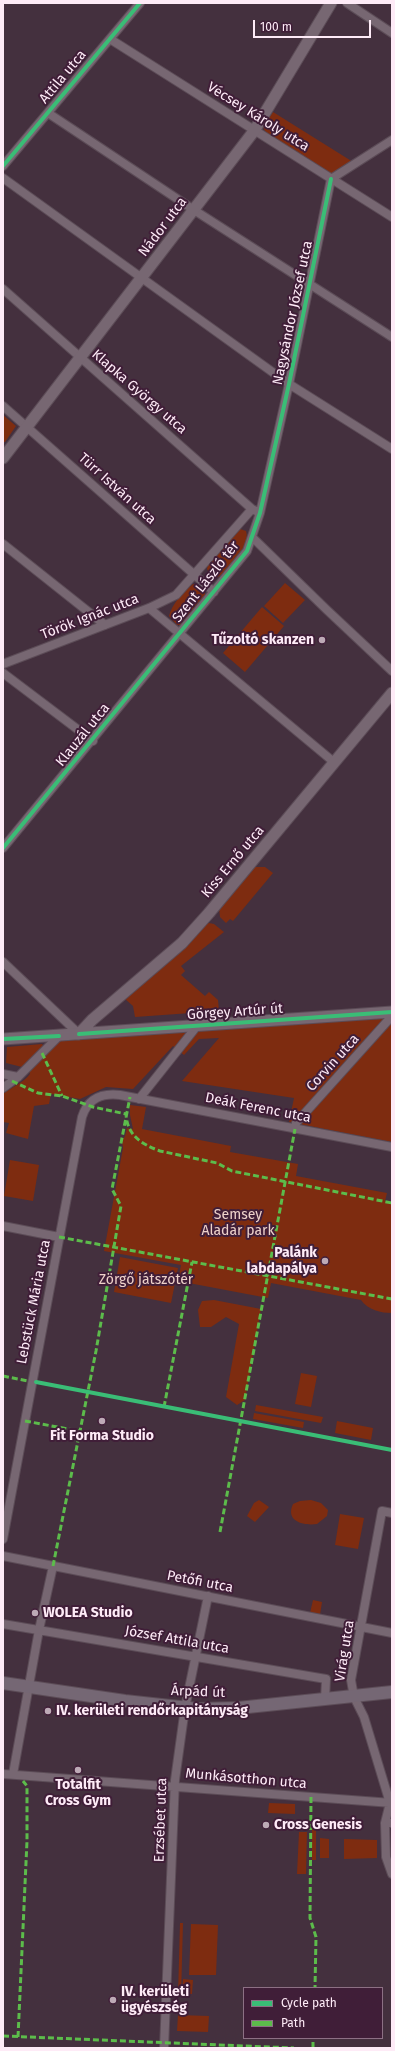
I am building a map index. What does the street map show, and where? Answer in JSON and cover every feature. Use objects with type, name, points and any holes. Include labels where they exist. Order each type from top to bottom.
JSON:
[{"type":"main road","name":"Árpád út","points":[[3,1683],[29,1688],[185,1708],[238,1708],[392,1692]]},
{"type":"street","name":"Attila utca","points":[[3,166],[140,3]]},
{"type":"street","name":"Nádor utca","points":[[3,458],[79,357],[142,279],[254,131],[331,3]]},
{"type":"street","points":[[347,3],[392,33]]},
{"type":"street","name":"Vécsey Károly utca","points":[[110,39],[392,217]]},
{"type":"street","points":[[48,113],[194,210],[392,337]]},
{"type":"street","points":[[331,179],[392,140]]},
{"type":"street","points":[[3,178],[289,384],[392,449]]},
{"type":"street","name":"Nagysándor József utca","points":[[274,450],[311,285],[331,179]]},
{"type":"street","name":"Klapka György utca","points":[[3,289],[256,511]]},
{"type":"street","name":"Türr István utca","points":[[3,406],[214,592]]},
{"type":"street","name":"Szent László tér","points":[[274,450],[256,511],[252,537],[247,551],[179,634],[335,763]]},
{"type":"street","name":"Szent László tér","points":[[148,608],[176,595],[256,511]]},
{"type":"street","name":"Szent László tér","points":[[252,537],[392,671]]},
{"type":"street","points":[[3,544],[105,625]]},
{"type":"street","name":"Török Ignác utca","points":[[3,664],[148,608],[179,634]]},
{"type":"street","name":"Klauzál utca","points":[[3,848],[179,634]]},
{"type":"street","points":[[3,673],[92,741]]},
{"type":"street","name":"Kiss Ernő utca","points":[[79,1034],[92,1020],[182,943],[335,763],[392,693]]},
{"type":"street","points":[[3,962],[79,1034]]},
{"type":"street","name":"Görgey Artúr út","points":[[3,1039],[392,1012]]},
{"type":"street","name":"Corvin utca","points":[[295,1129],[296,1123],[392,1016]]},
{"type":"street","points":[[139,1099],[197,1026]]},
{"type":"street","points":[[3,1088],[18,1077],[58,1036]]},
{"type":"street","points":[[3,1074],[18,1077]]},
{"type":"street","name":"Lebstück Mária utca","points":[[3,1539],[84,1111],[90,1103],[99,1096],[109,1094],[120,1095]]},
{"type":"street","name":"Deák Ferenc utca","points":[[120,1095],[392,1147]]},
{"type":"street","points":[[3,1226],[59,1237]]},
{"type":"street","name":"Virág utca","points":[[392,1513],[382,1511],[351,1680],[354,1697],[364,1717],[391,1803],[386,1857],[392,1874]]},
{"type":"street","name":"Petőfi utca","points":[[3,1556],[392,1633]]},
{"type":"street","points":[[13,1774],[39,1630],[53,1566]]},
{"type":"street","name":"Erzsébet utca","points":[[164,2048],[174,1786],[185,1708],[208,1596]]},
{"type":"street","name":"József Attila utca","points":[[3,1624],[326,1678],[325,1700]]},
{"type":"street","name":"Munkásotthon utca","points":[[3,1774],[391,1803]]},
{"type":"green space","points":[[273,112],[353,162],[333,174],[328,173],[267,135],[263,127]]},
{"type":"green space","points":[[3,415],[16,426],[5,442],[3,442]]},
{"type":"green space","points":[[240,529],[246,531],[247,537],[238,558],[221,575],[216,578],[211,576],[207,569],[208,564]]},
{"type":"green space","points":[[285,583],[305,600],[283,623],[264,606]]},
{"type":"green space","points":[[193,584],[199,585],[205,591],[205,596],[182,625],[177,625],[169,616],[170,612],[178,598]]},
{"type":"green space","points":[[262,607],[284,626],[245,672],[223,653]]},
{"type":"green space","points":[[254,867],[265,867],[273,873],[233,921],[230,919],[226,923],[220,917],[219,908]]},
{"type":"green space","points":[[209,923],[214,924],[224,932],[181,966],[185,971],[181,975],[205,996],[209,992],[218,1000],[219,1011],[135,1017],[133,1006],[124,998],[204,925]]},
{"type":"green space","points":[[392,1018],[392,1142],[289,1122],[294,1098],[182,1081],[219,1038],[199,1039],[184,1055],[173,1046],[133,1089],[106,1087],[80,1099],[51,1094],[49,1104],[34,1106],[28,1139],[6,1133],[9,1123],[3,1122],[3,1094],[21,1083],[30,1074],[29,1071],[58,1039]]},
{"type":"green space","points":[[42,1044],[44,1047],[22,1067],[6,1063],[7,1047]]},
{"type":"green space","name":"Semsey Aladár park","points":[[130,1105],[146,1107],[142,1129],[231,1146],[230,1152],[298,1164],[296,1176],[387,1193],[385,1201],[392,1202],[392,1313],[375,1310],[367,1306],[361,1300],[271,1283],[268,1298],[178,1281],[181,1265],[104,1251],[123,1148],[122,1141],[127,1128],[133,1129],[130,1115]]},
{"type":"green space","points":[[10,1160],[39,1165],[33,1201],[4,1196]]},
{"type":"green space","name":"Zörgő játszótér","points":[[120,1257],[178,1268],[171,1303],[114,1292]]},
{"type":"green space","points":[[214,1300],[261,1309],[245,1400],[237,1405],[226,1397],[239,1324],[226,1317],[211,1327],[200,1327],[198,1310],[202,1301]]},
{"type":"green space","points":[[301,1373],[317,1376],[311,1407],[295,1404]]},
{"type":"green space","points":[[256,1405],[323,1417],[321,1423],[255,1411]]},
{"type":"green space","points":[[254,1413],[304,1422],[303,1428],[253,1419]]},
{"type":"green space","points":[[337,1421],[373,1428],[371,1440],[335,1433]]},
{"type":"green space","points":[[259,1500],[269,1507],[255,1522],[247,1516],[254,1503]]},
{"type":"green space","points":[[311,1500],[321,1503],[328,1510],[327,1516],[317,1524],[301,1523],[293,1518],[291,1515],[291,1510],[293,1504],[300,1501]]},
{"type":"green space","points":[[340,1514],[364,1518],[358,1549],[335,1545]]},
{"type":"green space","points":[[313,1600],[322,1602],[320,1615],[310,1613]]},
{"type":"green space","points":[[269,1803],[295,1804],[295,1814],[268,1813]]},
{"type":"green space","points":[[312,1826],[316,1826],[316,1860],[312,1860]]},
{"type":"green space","points":[[299,1832],[307,1832],[306,1874],[297,1874]]},
{"type":"green space","points":[[320,1838],[329,1839],[329,1858],[320,1858]]},
{"type":"green space","points":[[344,1839],[377,1840],[377,1858],[344,1859]]},
{"type":"green space","points":[[180,1923],[183,1923],[181,1996],[178,1996]]},
{"type":"green space","points":[[191,1924],[218,1925],[216,1975],[189,1975]]},
{"type":"green space","points":[[183,1979],[193,1980],[192,1994],[182,1994]]},
{"type":"green space","points":[[178,2015],[209,2016],[208,2032],[177,2031]]},
{"type":"tram line","points":[[3,1037],[392,1009]]},
{"type":"marked path","points":[[42,1053],[62,1096]]},
{"type":"marked path","points":[[12,1081],[38,1093],[62,1096],[93,1107],[126,1114],[129,1128],[136,1138],[160,1151],[217,1163],[232,1171],[392,1203]]},
{"type":"marked path","points":[[53,1566],[96,1351],[121,1206],[112,1189],[130,1097]]},
{"type":"marked path","points":[[220,1532],[295,1129]]},
{"type":"marked path","points":[[59,1237],[392,1299]]},
{"type":"marked path","points":[[164,1407],[192,1262]]},
{"type":"marked path","points":[[3,1376],[28,1381]]},
{"type":"marked path","points":[[25,1421],[79,1431]]},
{"type":"marked path","points":[[18,2037],[27,1841],[27,1786],[23,1781]]},
{"type":"marked path","points":[[311,1797],[310,1918],[316,1937],[315,1987]]},
{"type":"marked path","points":[[3,2036],[294,2048]]},
{"type":"marked path","points":[[313,2039],[313,2048]]},
{"type":"cycle path","points":[[3,166],[140,3]]},
{"type":"cycle path","points":[[3,848],[247,551],[260,513],[289,384],[331,179]]},
{"type":"cycle path","points":[[79,1034],[392,1012]]},
{"type":"cycle path","points":[[3,1039],[59,1036]]},
{"type":"cycle path","points":[[36,1382],[392,1450]]},
{"type":"place","name":"Tűzoltó skanzen","points":[[322,640]]},
{"type":"place","name":"Palánk labdapálya","points":[[325,1261]]},
{"type":"place","name":"Fit Forma Studio","points":[[102,1421]]},
{"type":"place","name":"WOLEA Studio","points":[[35,1613]]},
{"type":"place","name":"IV. kerületi rendőrkapitányság","points":[[48,1711]]},
{"type":"place","name":"Totalfit Cross Gym","points":[[78,1770]]},
{"type":"place","name":"Cross Genesis","points":[[266,1825]]},
{"type":"place","name":"IV. kerületi ügyészség","points":[[113,2000]]}]
